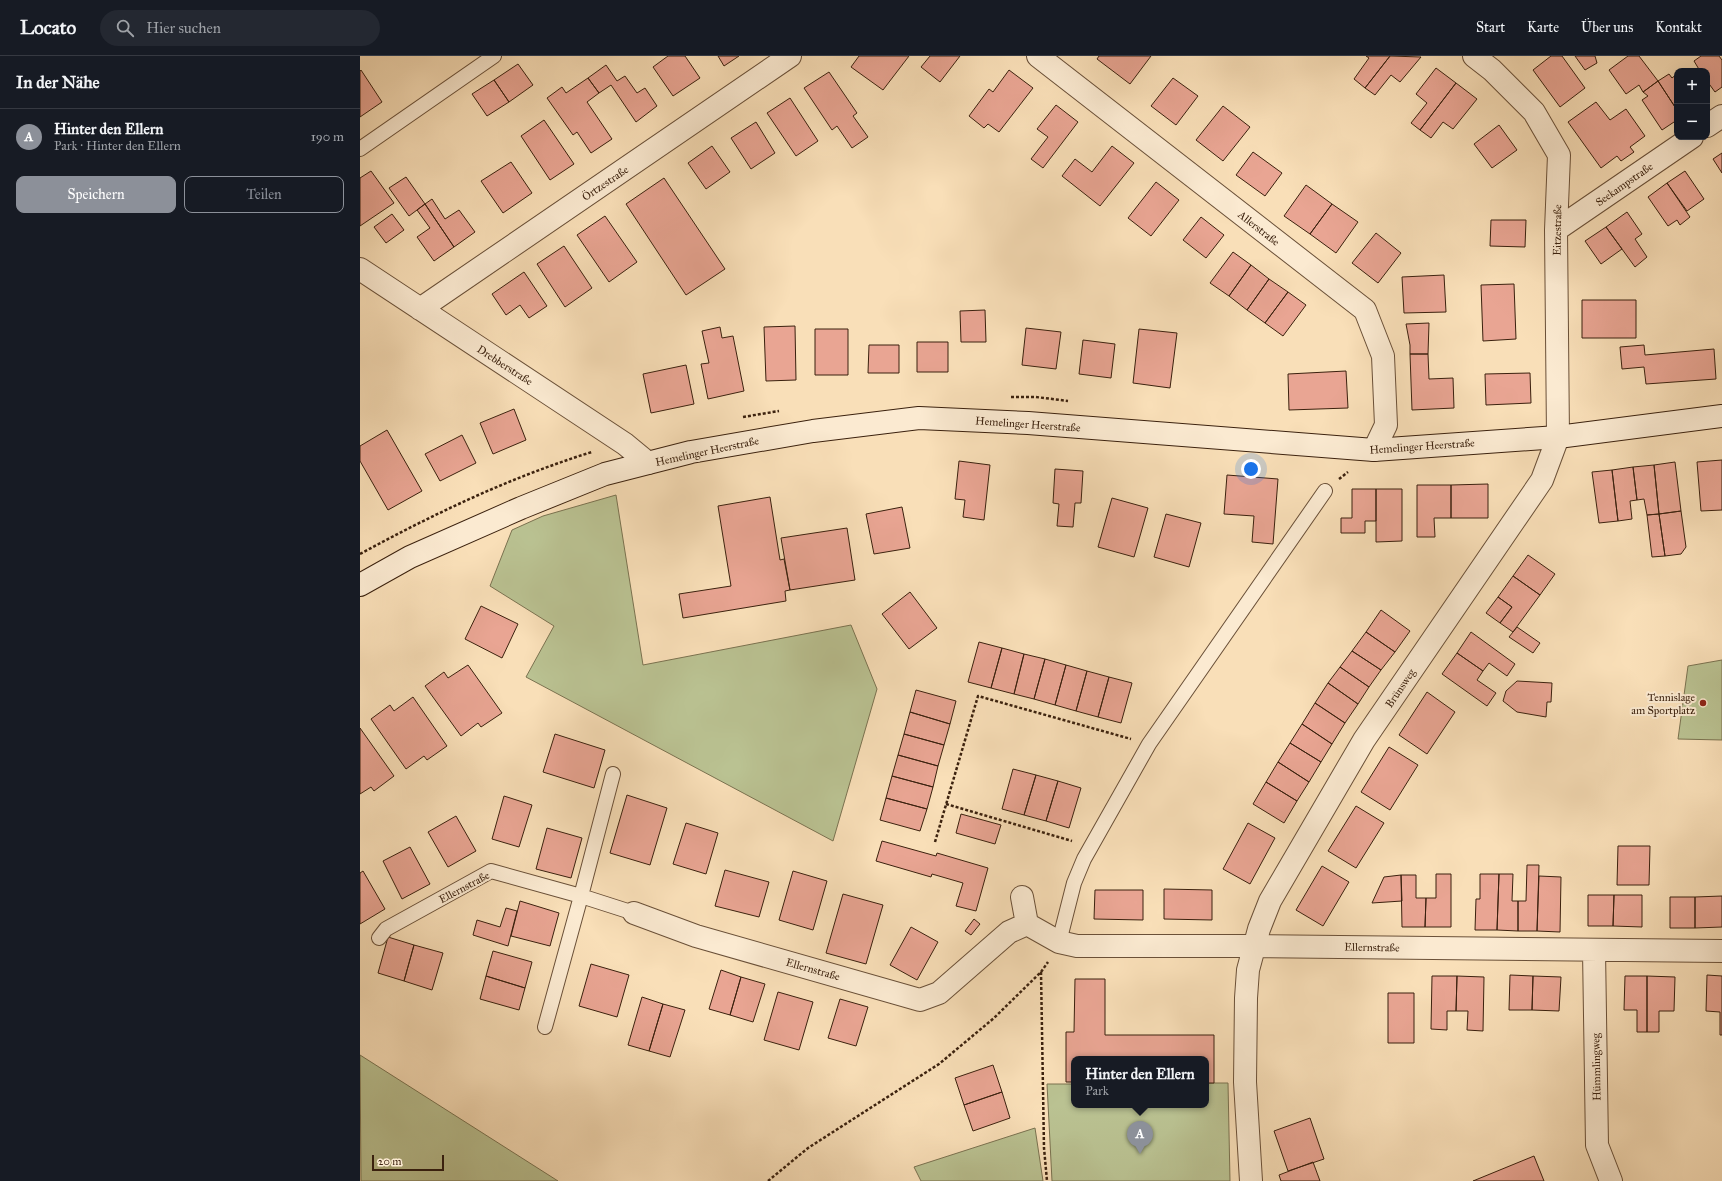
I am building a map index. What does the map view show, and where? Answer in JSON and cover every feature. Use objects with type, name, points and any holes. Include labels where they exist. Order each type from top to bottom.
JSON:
[{"type":"street","name":"Örtzestraße","points":[[420,309],[790,56]]},
{"type":"street","name":"Allerstraße","points":[[1038,56],[1365,310],[1383,356],[1386,425],[1374,450]]},
{"type":"street","name":"Eitzestraße","points":[[1474,56],[1492,70],[1534,112],[1559,155],[1556,230],[1558,437]]},
{"type":"street","points":[[1710,124],[1722,116]]},
{"type":"street","name":"Seekampstraße","points":[[1556,230],[1688,140]]},
{"type":"street","name":"Drebberstraße","points":[[360,269],[625,444],[648,463]]},
{"type":"street","name":"Hemelinger Heerstraße","points":[[360,585],[410,557],[521,508],[605,474],[691,452],[813,431],[919,418],[1028,423],[1374,450],[1558,437],[1722,416]]},
{"type":"street","name":"Brünsweg","points":[[1251,1181],[1245,1082],[1246,998],[1248,970],[1259,929],[1270,901],[1364,740],[1542,480],[1558,437]]},
{"type":"street","points":[[1022,897],[1027,924]]},
{"type":"street","name":"Ellernstraße","points":[[634,913],[696,936],[920,1000],[938,993],[1009,932],[1027,924],[1059,942],[1077,946],[1255,946],[1722,951]]},
{"type":"street","name":"Hümmlingweg","points":[[1594,950],[1597,1145],[1612,1181]]},
{"type":"lane","points":[[360,149],[494,56]]},
{"type":"lane","points":[[1059,942],[1074,883],[1091,846],[1149,744],[1325,491]]},
{"type":"lane","points":[[545,1027],[613,774]]},
{"type":"lane","name":"Ellernstraße","points":[[379,938],[386,929],[491,871],[581,896],[634,913]]},
{"type":"path","points":[[935,842],[978,696],[1149,744]]},
{"type":"path","points":[[946,804],[1091,846]]},
{"type":"path","points":[[768,1181],[808,1148],[939,1064],[994,1018],[1041,972],[1051,959],[1059,942]]},
{"type":"path","points":[[1041,972],[1044,1148],[1047,1181]]},
{"type":"green space","points":[[616,495],[643,665],[851,625],[877,689],[833,841],[526,677],[554,626],[490,586],[512,530],[543,516]]},
{"type":"green space","name":"Tennislage am Sportplatz","points":[[1722,660],[1722,740],[1678,739],[1688,666]]},
{"type":"green space","points":[[360,1055],[558,1181],[361,1181]]},
{"type":"green space","points":[[1209,1083],[1228,1083],[1230,1181],[1052,1181],[1047,1084],[1071,1084],[1071,1108],[1209,1108]]},
{"type":"green space","points":[[1035,1128],[1043,1181],[921,1181],[914,1167]]},
{"type":"building","points":[[668,56],[685,56],[700,78],[673,96],[653,67]]},
{"type":"building","points":[[718,56],[739,56],[724,66]]},
{"type":"building","points":[[859,56],[909,56],[883,90],[851,67]]},
{"type":"building","points":[[930,56],[960,56],[940,82],[921,67]]},
{"type":"building","points":[[1099,56],[1151,56],[1130,84],[1097,59]]},
{"type":"building","points":[[1366,56],[1390,56],[1365,88],[1354,79],[1369,58]]},
{"type":"building","points":[[1390,56],[1421,57],[1400,82],[1391,75],[1375,95],[1365,88]]},
{"type":"building","points":[[1551,56],[1562,56],[1585,88],[1560,107],[1533,70]]},
{"type":"building","points":[[1575,56],[1595,56],[1597,63],[1585,70]]},
{"type":"building","points":[[1628,56],[1639,56],[1658,81],[1643,92],[1639,85],[1626,94],[1609,70]]},
{"type":"building","points":[[1701,56],[1719,56],[1722,60],[1722,87],[1715,92],[1710,85],[1710,68],[1698,68],[1694,61]]},
{"type":"building","points":[[518,64],[533,85],[509,102],[494,80]]},
{"type":"building","points":[[606,65],[617,81],[625,76],[637,93],[645,88],[657,106],[636,122],[611,85],[599,93],[588,78]]},
{"type":"building","points":[[1436,68],[1456,83],[1420,130],[1411,123],[1427,103],[1416,94]]},
{"type":"building","points":[[361,70],[382,102],[360,117],[360,71]]},
{"type":"building","points":[[1009,70],[1033,88],[999,132],[988,124],[984,128],[969,116],[989,89],[993,92]]},
{"type":"building","points":[[829,72],[857,113],[853,116],[868,137],[852,148],[837,126],[832,130],[804,88]]},
{"type":"building","points":[[1669,74],[1672,78],[1674,76],[1674,105],[1658,81]]},
{"type":"building","points":[[588,78],[599,93],[587,102],[612,139],[591,153],[577,132],[573,135],[547,98],[562,87],[566,93]]},
{"type":"building","points":[[1173,78],[1198,96],[1176,125],[1151,106]]},
{"type":"building","points":[[494,80],[509,102],[487,116],[472,94]]},
{"type":"building","points":[[1658,81],[1674,105],[1674,122],[1662,130],[1642,100],[1648,96],[1643,92]]},
{"type":"building","points":[[1456,83],[1477,99],[1453,129],[1443,122],[1431,138],[1420,130]]},
{"type":"building","points":[[790,98],[818,141],[796,156],[767,113]]},
{"type":"building","points":[[1596,102],[1610,120],[1626,109],[1645,136],[1630,147],[1634,152],[1621,161],[1617,156],[1601,168],[1568,122]]},
{"type":"building","points":[[1056,105],[1078,122],[1043,168],[1031,159],[1048,137],[1037,129]]},
{"type":"building","points":[[1223,106],[1250,127],[1223,161],[1196,140]]},
{"type":"building","points":[[544,120],[574,164],[550,180],[521,136]]},
{"type":"building","points":[[756,122],[775,153],[751,169],[731,138]]},
{"type":"building","points":[[1499,125],[1517,150],[1492,168],[1474,144]]},
{"type":"building","points":[[712,146],[730,172],[706,189],[688,163]]},
{"type":"building","points":[[1112,146],[1134,163],[1100,206],[1062,176],[1075,159],[1092,172]]},
{"type":"building","points":[[1253,152],[1282,173],[1265,196],[1236,175]]},
{"type":"building","points":[[1722,153],[1722,173],[1713,159]]},
{"type":"building","points":[[511,162],[532,193],[503,213],[481,181]]},
{"type":"building","points":[[371,171],[394,203],[360,226],[360,178]]},
{"type":"building","points":[[1685,171],[1704,199],[1687,211],[1667,183]]},
{"type":"building","points":[[406,177],[425,204],[409,216],[389,188]]},
{"type":"building","points":[[664,178],[725,269],[686,295],[626,204]]},
{"type":"building","points":[[1156,182],[1179,200],[1151,236],[1128,218]]},
{"type":"building","points":[[1667,183],[1690,217],[1680,225],[1677,220],[1668,226],[1648,197]]},
{"type":"building","points":[[1306,185],[1332,204],[1310,234],[1284,216]]},
{"type":"building","points":[[432,199],[445,219],[459,210],[475,232],[454,247],[425,204]]},
{"type":"building","points":[[425,204],[454,247],[434,261],[417,237],[430,228],[417,210]]},
{"type":"building","points":[[1332,204],[1358,222],[1336,253],[1310,234]]},
{"type":"building","points":[[1627,212],[1642,234],[1635,239],[1647,257],[1635,267],[1606,227]]},
{"type":"building","points":[[392,214],[404,230],[386,243],[374,227]]},
{"type":"building","points":[[605,216],[637,262],[609,282],[577,235]]},
{"type":"building","points":[[1201,217],[1224,235],[1206,258],[1183,240]]},
{"type":"building","points":[[1491,220],[1526,220],[1525,247],[1490,246]]},
{"type":"building","points":[[1606,227],[1622,249],[1601,264],[1585,241]]},
{"type":"building","points":[[1376,233],[1401,253],[1378,283],[1352,263]]},
{"type":"building","points":[[564,246],[592,288],[565,307],[537,264]]},
{"type":"building","points":[[1233,252],[1251,265],[1229,296],[1210,283]]},
{"type":"building","points":[[1251,265],[1269,279],[1247,310],[1229,296]]},
{"type":"building","points":[[524,272],[547,306],[529,318],[520,305],[506,315],[492,294]]},
{"type":"building","points":[[1444,275],[1446,312],[1404,313],[1402,277]]},
{"type":"building","points":[[1269,279],[1288,292],[1265,323],[1247,310]]},
{"type":"building","points":[[1514,284],[1516,339],[1483,341],[1481,285]]},
{"type":"building","points":[[1288,292],[1306,305],[1283,336],[1265,323]]},
{"type":"building","points":[[1582,300],[1636,300],[1636,338],[1582,338]]},
{"type":"building","points":[[985,310],[986,342],[961,342],[960,311]]},
{"type":"building","points":[[1429,323],[1428,354],[1410,354],[1406,324]]},
{"type":"building","points":[[795,326],[796,380],[766,381],[764,327]]},
{"type":"building","points":[[720,327],[722,338],[733,336],[744,391],[708,399],[701,364],[709,363],[702,331]]},
{"type":"building","points":[[1026,328],[1061,332],[1056,369],[1022,365]]},
{"type":"building","points":[[815,329],[848,329],[848,375],[815,375]]},
{"type":"building","points":[[1139,329],[1177,333],[1170,388],[1133,383]]},
{"type":"building","points":[[1083,340],[1115,344],[1111,378],[1079,374]]},
{"type":"building","points":[[917,342],[948,342],[948,372],[917,372]]},
{"type":"building","points":[[869,345],[899,345],[899,373],[868,373]]},
{"type":"building","points":[[1644,345],[1645,355],[1714,349],[1716,379],[1646,384],[1644,367],[1622,369],[1620,347]]},
{"type":"building","points":[[1410,354],[1428,354],[1429,379],[1453,378],[1454,408],[1412,410]]},
{"type":"building","points":[[686,365],[694,404],[651,413],[643,374]]},
{"type":"building","points":[[1346,371],[1348,408],[1289,410],[1288,374]]},
{"type":"building","points":[[1530,373],[1531,403],[1486,405],[1485,374]]},
{"type":"building","points":[[514,409],[526,440],[493,454],[480,423]]},
{"type":"building","points":[[387,430],[422,491],[388,510],[360,461],[360,446]]},
{"type":"building","points":[[462,435],[476,463],[440,481],[425,454]]},
{"type":"building","points":[[1722,460],[1722,510],[1701,511],[1697,462]]},
{"type":"building","points":[[959,461],[990,465],[984,520],[963,517],[965,500],[955,499]]},
{"type":"building","points":[[1675,462],[1681,511],[1659,514],[1654,465]]},
{"type":"building","points":[[1654,465],[1659,514],[1647,515],[1644,499],[1637,500],[1633,467]]},
{"type":"building","points":[[1633,467],[1637,500],[1630,501],[1632,519],[1618,521],[1612,470]]},
{"type":"building","points":[[1055,469],[1083,471],[1081,503],[1075,503],[1073,527],[1057,526],[1059,504],[1053,503]]},
{"type":"building","points":[[1612,470],[1618,521],[1599,523],[1592,472]]},
{"type":"building","points":[[1227,475],[1278,479],[1273,544],[1252,542],[1254,516],[1224,514]]},
{"type":"building","points":[[1488,484],[1488,518],[1451,518],[1451,485]]},
{"type":"building","points":[[1417,485],[1451,485],[1451,518],[1434,518],[1435,537],[1417,537]]},
{"type":"building","points":[[1352,489],[1376,489],[1376,521],[1365,521],[1365,533],[1341,533],[1341,518],[1352,518]]},
{"type":"building","points":[[1376,489],[1402,489],[1402,541],[1376,542]]},
{"type":"building","points":[[770,497],[780,560],[784,559],[790,590],[785,591],[786,601],[683,618],[679,594],[731,586],[718,506]]},
{"type":"building","points":[[1112,498],[1148,508],[1134,557],[1098,547]]},
{"type":"building","points":[[902,507],[910,548],[874,554],[866,514]]},
{"type":"building","points":[[1681,511],[1686,547],[1681,554],[1665,556],[1659,514]]},
{"type":"building","points":[[1166,514],[1201,523],[1189,567],[1154,557]]},
{"type":"building","points":[[1659,514],[1665,556],[1652,557],[1647,515]]},
{"type":"building","points":[[847,528],[855,580],[790,590],[781,538]]},
{"type":"building","points":[[1528,555],[1555,574],[1540,595],[1513,576]]},
{"type":"building","points":[[1513,576],[1540,595],[1513,632],[1500,623],[1512,607],[1498,597]]},
{"type":"building","points":[[910,592],[937,628],[909,649],[882,614]]},
{"type":"building","points":[[1498,597],[1512,607],[1500,623],[1486,613]]},
{"type":"building","points":[[481,606],[518,624],[502,658],[465,639]]},
{"type":"building","points":[[1381,610],[1410,631],[1395,652],[1366,632]]},
{"type":"building","points":[[1517,627],[1540,643],[1533,653],[1509,637]]},
{"type":"building","points":[[1366,632],[1395,652],[1381,670],[1352,651]]},
{"type":"building","points":[[1471,632],[1515,664],[1507,676],[1489,663],[1483,671],[1457,653]]},
{"type":"building","points":[[979,642],[1002,648],[991,688],[968,682]]},
{"type":"building","points":[[1002,648],[1024,654],[1014,694],[991,688]]},
{"type":"building","points":[[1352,651],[1381,670],[1369,687],[1340,667]]},
{"type":"building","points":[[1457,653],[1483,671],[1477,680],[1496,693],[1487,706],[1442,674]]},
{"type":"building","points":[[1024,654],[1045,659],[1034,699],[1014,694]]},
{"type":"building","points":[[1045,659],[1066,665],[1055,705],[1034,699]]},
{"type":"building","points":[[468,665],[502,713],[481,727],[478,723],[461,736],[425,686],[444,672],[448,678]]},
{"type":"building","points":[[1066,665],[1087,671],[1076,711],[1055,705]]},
{"type":"building","points":[[1340,667],[1369,687],[1358,704],[1328,683]]},
{"type":"building","points":[[1087,671],[1109,677],[1098,717],[1076,711]]},
{"type":"building","points":[[1109,677],[1132,683],[1121,723],[1098,717]]},
{"type":"building","points":[[1517,681],[1552,683],[1551,702],[1547,702],[1546,717],[1517,712],[1503,701],[1506,691]]},
{"type":"building","points":[[1328,683],[1358,704],[1345,723],[1315,703]]},
{"type":"building","points":[[916,690],[956,701],[950,724],[910,712]]},
{"type":"building","points":[[1427,692],[1455,712],[1427,754],[1399,735]]},
{"type":"building","points":[[413,697],[447,746],[427,760],[424,756],[406,769],[371,719],[390,705],[394,711]]},
{"type":"building","points":[[1315,703],[1345,723],[1332,744],[1302,724]]},
{"type":"building","points":[[910,712],[950,724],[944,745],[904,734]]},
{"type":"building","points":[[1302,724],[1332,744],[1321,762],[1290,743]]},
{"type":"building","points":[[360,728],[394,776],[374,791],[371,787],[360,794]]},
{"type":"building","points":[[555,734],[605,750],[594,788],[543,772]]},
{"type":"building","points":[[904,734],[944,745],[938,766],[898,755]]},
{"type":"building","points":[[1290,743],[1321,762],[1309,782],[1278,762]]},
{"type":"building","points":[[1389,747],[1418,765],[1390,810],[1361,792]]},
{"type":"building","points":[[898,755],[938,766],[933,787],[892,776]]},
{"type":"building","points":[[1278,762],[1309,782],[1297,801],[1266,782]]},
{"type":"building","points":[[1013,769],[1036,775],[1024,815],[1002,809]]},
{"type":"building","points":[[1036,775],[1058,781],[1046,821],[1024,815]]},
{"type":"building","points":[[892,776],[933,787],[927,809],[886,798]]},
{"type":"building","points":[[1058,781],[1081,788],[1069,828],[1046,821]]},
{"type":"building","points":[[1266,782],[1297,801],[1284,823],[1253,804]]},
{"type":"building","points":[[627,795],[667,808],[650,865],[610,853]]},
{"type":"building","points":[[504,796],[532,805],[519,847],[492,839]]},
{"type":"building","points":[[886,798],[927,809],[920,831],[880,820]]},
{"type":"building","points":[[1356,806],[1384,823],[1356,868],[1328,851]]},
{"type":"building","points":[[961,814],[1001,825],[995,844],[956,833]]},
{"type":"building","points":[[456,816],[476,851],[448,867],[428,832]]},
{"type":"building","points":[[686,823],[718,833],[706,874],[673,864]]},
{"type":"building","points":[[1248,823],[1275,838],[1250,884],[1223,869]]},
{"type":"building","points":[[547,828],[582,838],[571,878],[536,869]]},
{"type":"building","points":[[882,841],[936,856],[937,853],[988,868],[976,911],[956,906],[963,883],[932,874],[931,877],[876,861]]},
{"type":"building","points":[[1618,846],[1650,846],[1649,885],[1617,885]]},
{"type":"building","points":[[410,847],[430,884],[402,899],[383,861]]},
{"type":"building","points":[[1527,865],[1539,865],[1537,931],[1518,931],[1518,901],[1526,901]]},
{"type":"building","points":[[1322,866],[1349,882],[1323,926],[1296,910]]},
{"type":"building","points":[[725,870],[769,882],[759,917],[715,906]]},
{"type":"building","points":[[363,871],[385,909],[360,924],[360,873]]},
{"type":"building","points":[[793,871],[827,881],[813,930],[779,920]]},
{"type":"building","points":[[1436,874],[1451,874],[1451,927],[1425,927],[1426,898],[1436,898]]},
{"type":"building","points":[[1480,874],[1499,874],[1497,930],[1475,930],[1476,899],[1480,899]]},
{"type":"building","points":[[1499,874],[1513,874],[1512,901],[1518,901],[1518,931],[1497,930]]},
{"type":"building","points":[[1401,875],[1416,875],[1416,898],[1426,898],[1425,927],[1402,927]]},
{"type":"building","points":[[1401,875],[1402,901],[1372,903],[1384,877]]},
{"type":"building","points":[[1539,876],[1561,877],[1560,932],[1537,931]]},
{"type":"building","points":[[1164,889],[1212,890],[1212,920],[1164,919]]},
{"type":"building","points":[[1095,890],[1143,890],[1143,920],[1094,919]]},
{"type":"building","points":[[843,894],[883,905],[866,964],[826,953]]},
{"type":"building","points":[[1588,895],[1614,895],[1613,926],[1588,926]]},
{"type":"building","points":[[1614,895],[1642,895],[1642,927],[1613,926]]},
{"type":"building","points":[[1722,896],[1722,927],[1695,928],[1695,897]]},
{"type":"building","points":[[1670,897],[1695,897],[1695,928],[1670,928]]},
{"type":"building","points":[[520,901],[559,913],[550,946],[511,936]]},
{"type":"building","points":[[506,908],[517,911],[508,946],[473,935],[477,920],[500,927]]},
{"type":"building","points":[[974,919],[980,924],[971,935],[965,931]]},
{"type":"building","points":[[911,927],[938,942],[917,980],[890,965]]},
{"type":"building","points":[[388,937],[414,945],[404,981],[378,973]]},
{"type":"building","points":[[414,945],[443,953],[432,990],[404,981]]},
{"type":"building","points":[[493,951],[532,962],[525,988],[486,976]]},
{"type":"building","points":[[591,964],[629,975],[617,1017],[579,1006]]},
{"type":"building","points":[[721,970],[741,977],[730,1015],[709,1009]]},
{"type":"building","points":[[1510,975],[1533,976],[1532,1010],[1509,1010]]},
{"type":"building","points":[[1707,975],[1722,976],[1722,1035],[1720,1035],[1720,1012],[1706,1011]]},
{"type":"building","points":[[486,976],[525,988],[519,1010],[480,999]]},
{"type":"building","points":[[1432,976],[1457,976],[1456,1011],[1447,1011],[1447,1030],[1431,1029]]},
{"type":"building","points":[[1457,976],[1484,977],[1483,1031],[1467,1030],[1468,1011],[1456,1011]]},
{"type":"building","points":[[1533,976],[1561,977],[1559,1011],[1532,1010]]},
{"type":"building","points":[[1625,976],[1647,976],[1647,1032],[1637,1032],[1637,1010],[1624,1010]]},
{"type":"building","points":[[1647,976],[1675,977],[1674,1011],[1659,1011],[1659,1032],[1647,1032]]},
{"type":"building","points":[[741,977],[765,984],[753,1022],[730,1015]]},
{"type":"building","points":[[1075,979],[1105,979],[1105,1035],[1214,1035],[1214,1083],[1209,1083],[1209,1056],[1071,1056],[1071,1082],[1066,1082],[1066,1032],[1074,1032]]},
{"type":"building","points":[[778,992],[813,1002],[799,1050],[764,1040]]},
{"type":"building","points":[[1388,993],[1414,993],[1414,1043],[1388,1043]]},
{"type":"building","points":[[642,997],[663,1004],[649,1051],[628,1045]]},
{"type":"building","points":[[840,999],[868,1007],[856,1046],[828,1038]]},
{"type":"building","points":[[663,1004],[685,1010],[670,1057],[649,1051]]},
{"type":"building","points":[[993,1065],[1002,1092],[964,1105],[955,1078]]},
{"type":"building","points":[[1002,1092],[1010,1118],[973,1131],[964,1105]]},
{"type":"building","points":[[1310,1118],[1324,1159],[1288,1171],[1274,1131]]},
{"type":"building","points":[[1534,1156],[1544,1181],[1473,1181]]},
{"type":"building","points":[[1313,1162],[1320,1181],[1281,1181],[1279,1175]]},
{"type":"place","name":"Tennislage am Sportplatz","points":[[1703,703]]},
{"type":"place","name":"Hinter den Ellern","points":[[1140,1154]]}]
